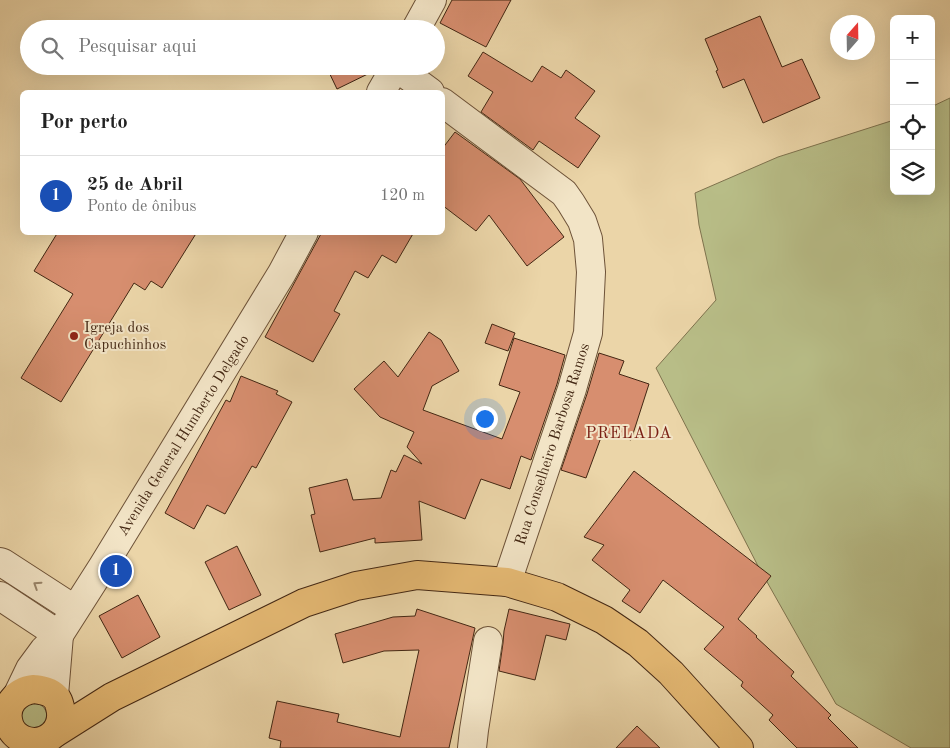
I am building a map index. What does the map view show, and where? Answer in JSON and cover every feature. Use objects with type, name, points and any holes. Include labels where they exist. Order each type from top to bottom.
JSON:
[{"type":"main road","points":[[112,697],[56,697],[43,690],[25,690],[9,707],[7,718],[15,734],[22,739],[38,743],[112,697],[304,603],[356,586],[417,575],[507,582],[557,597],[604,620],[638,643],[671,673],[739,748]]},
{"type":"main road","name":"Avenida General Humberto Delgado","points":[[38,743],[59,726],[61,717],[56,697]]},
{"type":"street","points":[[421,20],[432,0]]},
{"type":"street","points":[[382,90],[391,75]]},
{"type":"street","points":[[408,75],[427,90]]},
{"type":"street","name":"Rua Conselheiro Barbosa Ramos","points":[[445,104],[564,193],[582,221],[588,239],[591,272],[588,333],[572,390],[507,582]]},
{"type":"street","name":"Avenida General Humberto Delgado","points":[[9,707],[30,669],[58,635],[103,566],[282,273],[302,235]]},
{"type":"street","points":[[0,562],[74,608]]},
{"type":"street","points":[[0,596],[58,635]]},
{"type":"street","name":"Avenida General Humberto Delgado","points":[[56,697],[58,635]]},
{"type":"street","points":[[472,748],[488,641]]},
{"type":"green space","points":[[950,98],[950,748],[911,748],[836,704],[758,566],[656,368],[716,300],[699,225],[695,193],[778,157],[890,121],[890,195],[935,195],[935,105]]},
{"type":"green space","points":[[34,703],[43,707],[47,716],[43,725],[34,729],[25,725],[21,716],[25,707]]},
{"type":"building","points":[[452,0],[511,0],[486,47],[445,26],[445,20],[442,20]]},
{"type":"building","points":[[760,16],[782,67],[802,59],[820,98],[763,123],[744,79],[723,88],[716,71],[718,70],[705,39]]},
{"type":"building","points":[[483,52],[532,82],[542,66],[561,78],[566,70],[595,91],[575,118],[600,136],[578,168],[539,141],[533,150],[481,112],[493,92],[468,76]]},
{"type":"building","points":[[330,75],[366,75],[337,89]]},
{"type":"building","points":[[455,132],[520,179],[564,237],[527,266],[489,215],[476,231],[445,207],[445,145]]},
{"type":"building","name":"Igreja dos Capuchinhos","points":[[56,235],[195,235],[162,288],[151,281],[145,290],[134,283],[61,402],[21,378],[73,294],[34,271]]},
{"type":"building","points":[[320,235],[412,235],[396,263],[382,255],[368,278],[355,271],[334,311],[340,314],[313,362],[265,337]]},
{"type":"building","points":[[492,324],[515,333],[508,351],[485,343]]},
{"type":"building","points":[[429,332],[441,340],[459,371],[432,386],[423,410],[502,439],[520,392],[499,385],[514,338],[565,355],[531,460],[521,456],[510,489],[481,479],[465,519],[419,501],[422,540],[375,543],[375,538],[320,552],[311,515],[315,514],[309,488],[347,479],[353,500],[381,498],[391,470],[396,472],[404,455],[422,464],[407,447],[414,432],[380,417],[354,389],[384,361],[398,377]]},
{"type":"building","points":[[599,353],[624,361],[619,374],[649,384],[631,440],[603,432],[586,478],[561,470]]},
{"type":"building","points":[[241,376],[278,391],[276,394],[292,402],[256,468],[252,466],[225,514],[207,505],[194,529],[165,513],[226,400],[230,402]]},
{"type":"building","points":[[634,471],[771,576],[738,619],[794,672],[791,676],[831,715],[828,718],[858,748],[797,748],[769,720],[773,715],[741,686],[743,682],[704,649],[724,627],[663,580],[640,613],[622,601],[630,590],[592,560],[604,545],[584,537]]},
{"type":"building","points":[[237,546],[261,595],[229,610],[205,562]]},
{"type":"building","points":[[138,595],[160,637],[122,658],[99,616]]},
{"type":"building","points":[[417,609],[475,628],[449,748],[280,748],[281,741],[269,738],[277,701],[339,714],[337,722],[400,737],[419,650],[384,651],[343,663],[335,634],[393,617],[415,616]]},
{"type":"building","points":[[509,609],[570,624],[566,640],[546,635],[535,680],[499,671]]},
{"type":"building","points":[[637,726],[660,748],[616,748]]},
{"type":"place","name":"Igreja dos Capuchinhos","points":[[74,336]]},
{"type":"place","name":"25 de Abril","points":[[116,571]]},
{"type":"district","name":"PRELADA","points":[[629,432]]}]
